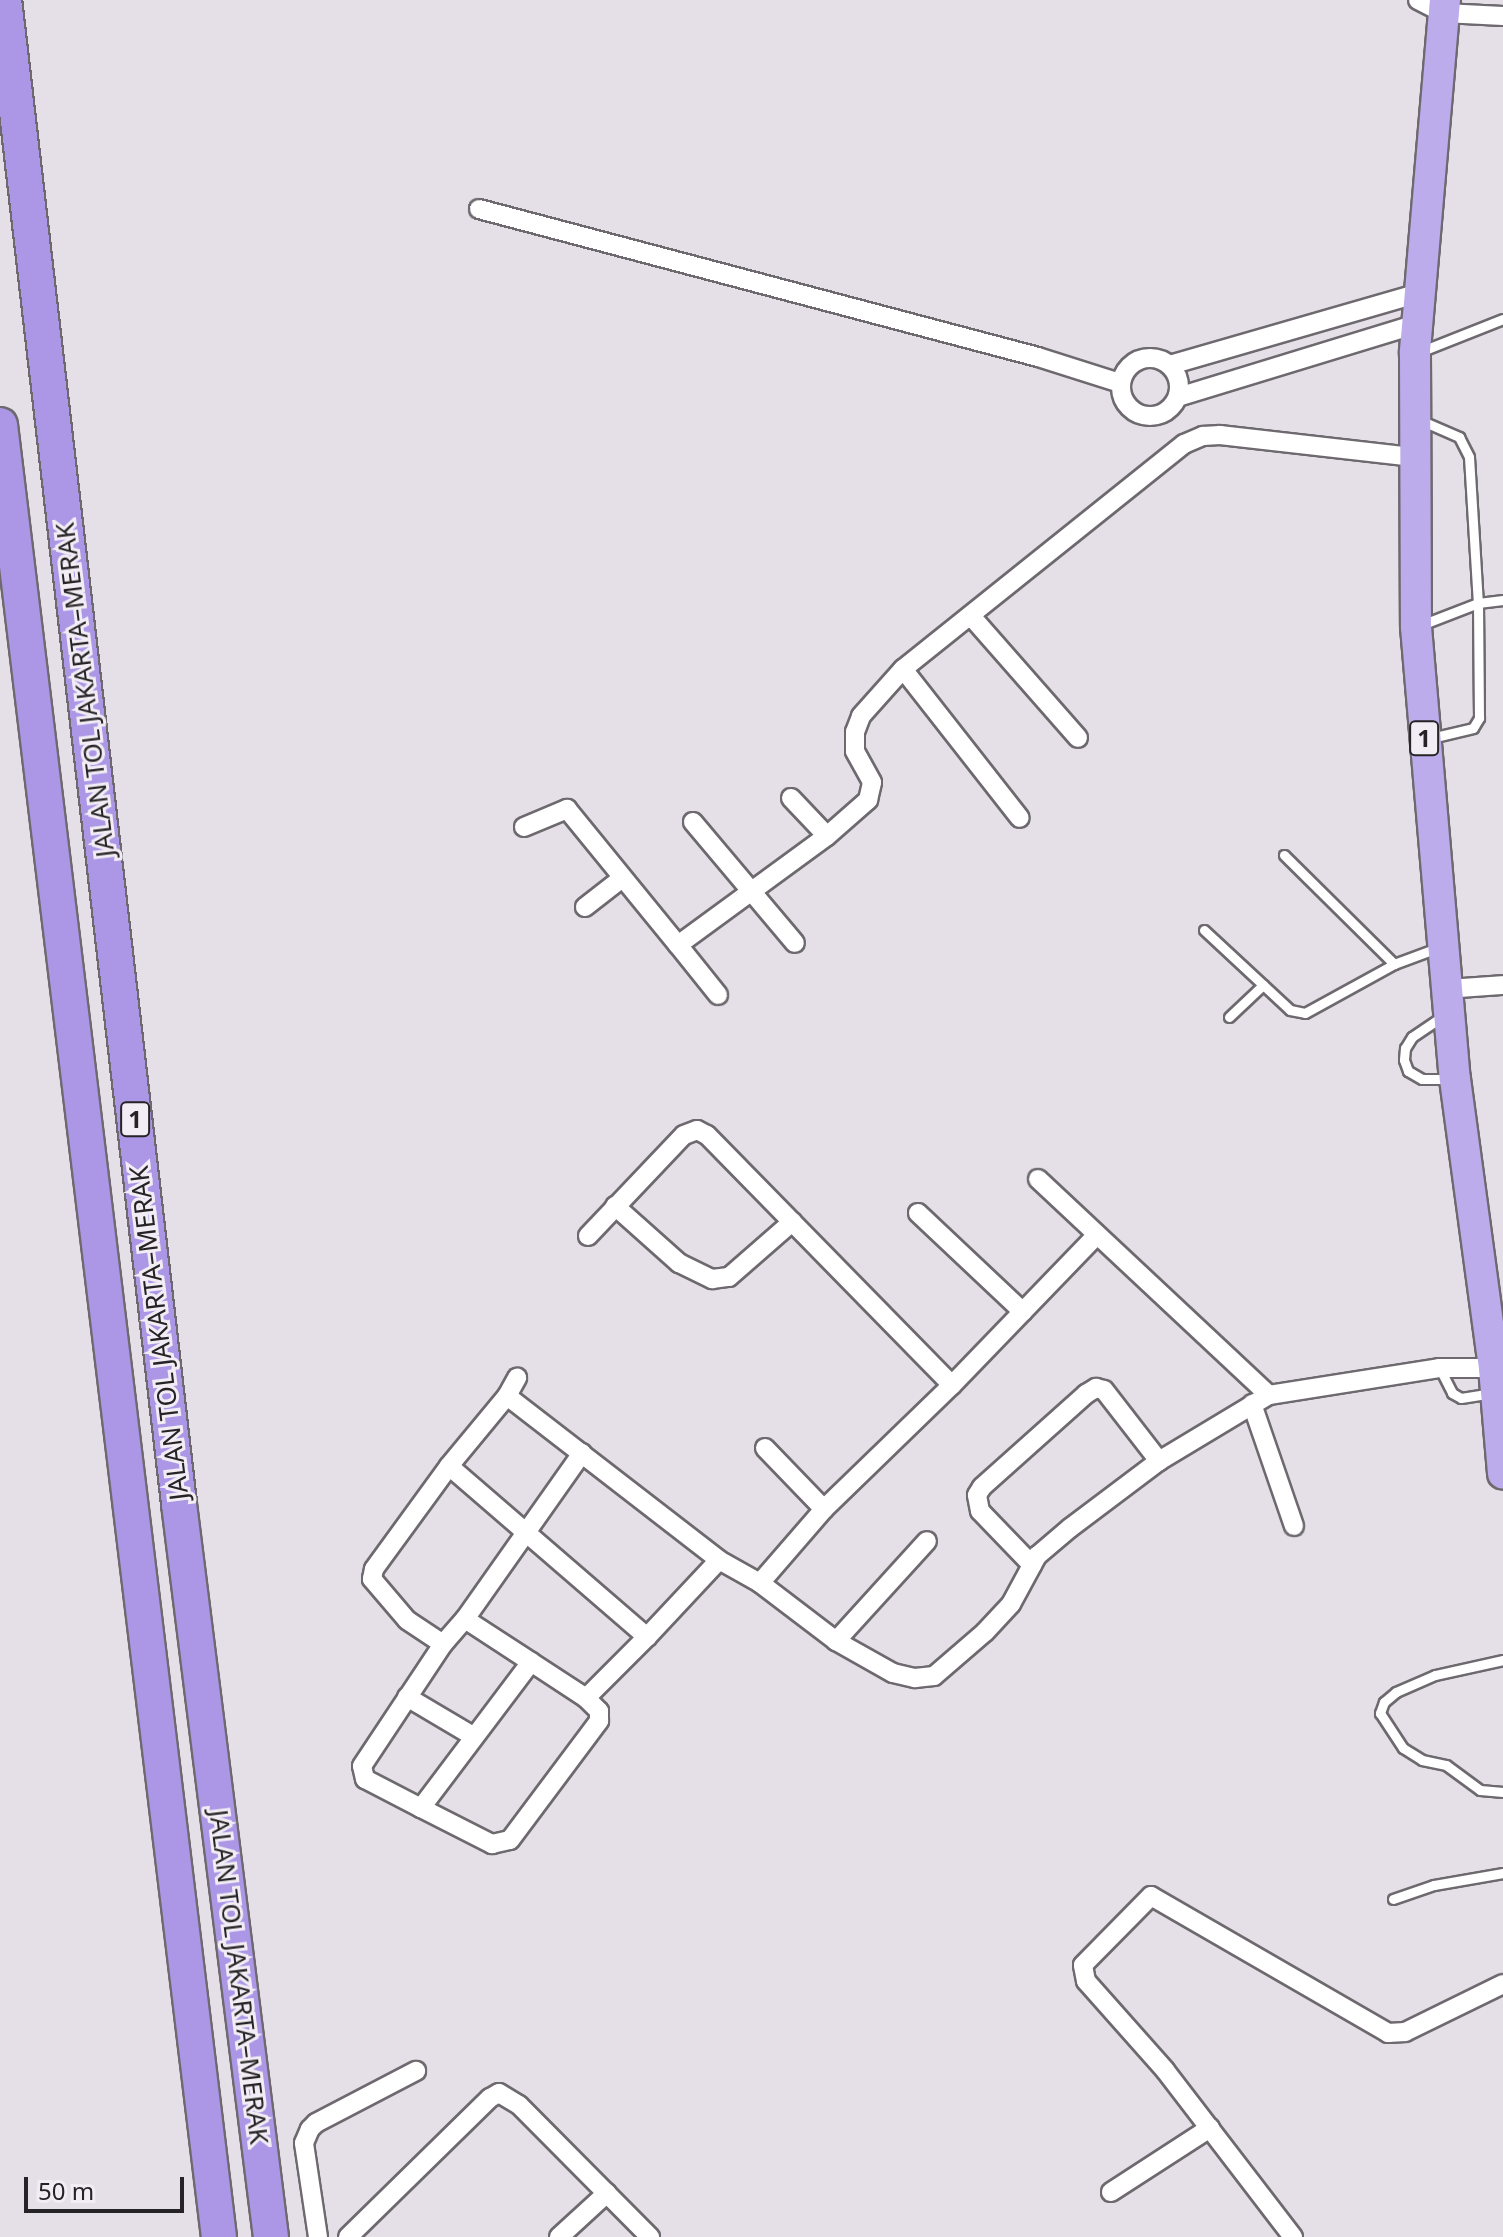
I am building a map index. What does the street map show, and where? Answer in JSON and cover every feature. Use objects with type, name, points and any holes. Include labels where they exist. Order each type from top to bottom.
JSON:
[{"type":"highway","name":"JALAN TOL JAKARTA–MERAK","points":[[4,0],[179,1504],[271,2237]]},
{"type":"highway","name":"1","points":[[1436,4],[1413,418],[1416,627],[1455,1079],[1489,1292],[1503,1474]]},
{"type":"highway","name":"JALAN TOL JAKARTA–MERAK","points":[[0,425],[219,2237]]},
{"type":"street","points":[[1436,4],[1503,16]]},
{"type":"street","points":[[479,209],[1038,357],[1120,383]]},
{"type":"street","points":[[1170,365],[1419,293]]},
{"type":"street","points":[[1178,397],[1179,380],[1170,365],[1150,357],[1130,364],[1120,383],[1125,403],[1143,416],[1164,413],[1178,397],[1416,338]]},
{"type":"street","points":[[678,945],[827,836],[868,800],[872,782],[855,751],[855,732],[861,716],[903,669],[1090,516],[1184,444],[1203,436],[1244,437],[1414,457]]},
{"type":"street","points":[[971,616],[1078,738]]},
{"type":"street","points":[[903,669],[1020,818]]},
{"type":"street","points":[[791,798],[827,836]]},
{"type":"street","points":[[524,827],[567,809],[718,995]]},
{"type":"street","points":[[693,822],[754,890],[795,943]]},
{"type":"street","points":[[585,907],[621,879]]},
{"type":"street","points":[[1448,1001],[1503,985]]},
{"type":"street","points":[[588,1236],[684,1135],[697,1130],[707,1135],[952,1385]]},
{"type":"street","points":[[1038,1179],[1260,1400],[1294,1526]]},
{"type":"street","points":[[615,1206],[679,1263],[712,1279],[729,1277],[792,1222]]},
{"type":"street","points":[[918,1213],[1023,1312]]},
{"type":"street","points":[[760,1583],[824,1509],[952,1385],[1096,1236]]},
{"type":"street","points":[[507,1396],[719,1560],[760,1583],[836,1641],[893,1673],[915,1678],[934,1676],[985,1632],[1011,1604],[1032,1565],[1070,1528],[1159,1461],[1260,1400],[1439,1368],[1495,1380]]},
{"type":"street","points":[[443,1644],[407,1620],[372,1579],[380,1559],[449,1466],[507,1396],[517,1378]]},
{"type":"street","points":[[1032,1565],[980,1511],[977,1495],[982,1487],[1086,1394],[1096,1388],[1104,1390],[1159,1461]]},
{"type":"street","points":[[765,1448],[824,1509]]},
{"type":"street","points":[[465,1619],[586,1698],[599,1711],[599,1721],[510,1840],[492,1844],[365,1779],[362,1766],[443,1644],[465,1619],[582,1453]]},
{"type":"street","points":[[449,1466],[647,1637]]},
{"type":"street","points":[[836,1641],[927,1541]]},
{"type":"street","points":[[586,1698],[719,1560]]},
{"type":"street","points":[[421,1808],[531,1662]]},
{"type":"street","points":[[407,1697],[473,1736]]},
{"type":"street","points":[[1293,2237],[1165,2070],[1083,1976],[1083,1965],[1151,1896],[1388,2033],[1405,2032],[1503,1984]]},
{"type":"street","points":[[318,2237],[304,2143],[310,2129],[416,2071]]},
{"type":"street","points":[[348,2237],[490,2098],[499,2093],[519,2105],[650,2237]]},
{"type":"street","points":[[1111,2192],[1210,2128]]},
{"type":"street","points":[[559,2237],[607,2193]]},
{"type":"lane","points":[[1416,338],[1503,319]]},
{"type":"lane","points":[[1413,418],[1459,437],[1469,457],[1478,603],[1479,718],[1473,728],[1424,740]]},
{"type":"lane","points":[[1416,627],[1478,603],[1503,600]]},
{"type":"lane","points":[[1284,855],[1394,964]]},
{"type":"lane","points":[[1204,930],[1290,1010],[1305,1013],[1394,964],[1443,946]]},
{"type":"lane","points":[[1229,1017],[1263,985]]},
{"type":"lane","points":[[1448,1001],[1412,1037],[1405,1048],[1404,1060],[1408,1071],[1422,1079],[1455,1079]]},
{"type":"lane","points":[[1439,1368],[1452,1393],[1461,1398],[1495,1380]]},
{"type":"lane","points":[[1503,1660],[1477,1663],[1396,1692],[1384,1702],[1380,1713],[1403,1748],[1422,1760],[1446,1765],[1480,1790],[1503,1792]]},
{"type":"lane","points":[[1393,1899],[1434,1885],[1503,1873]]}]
